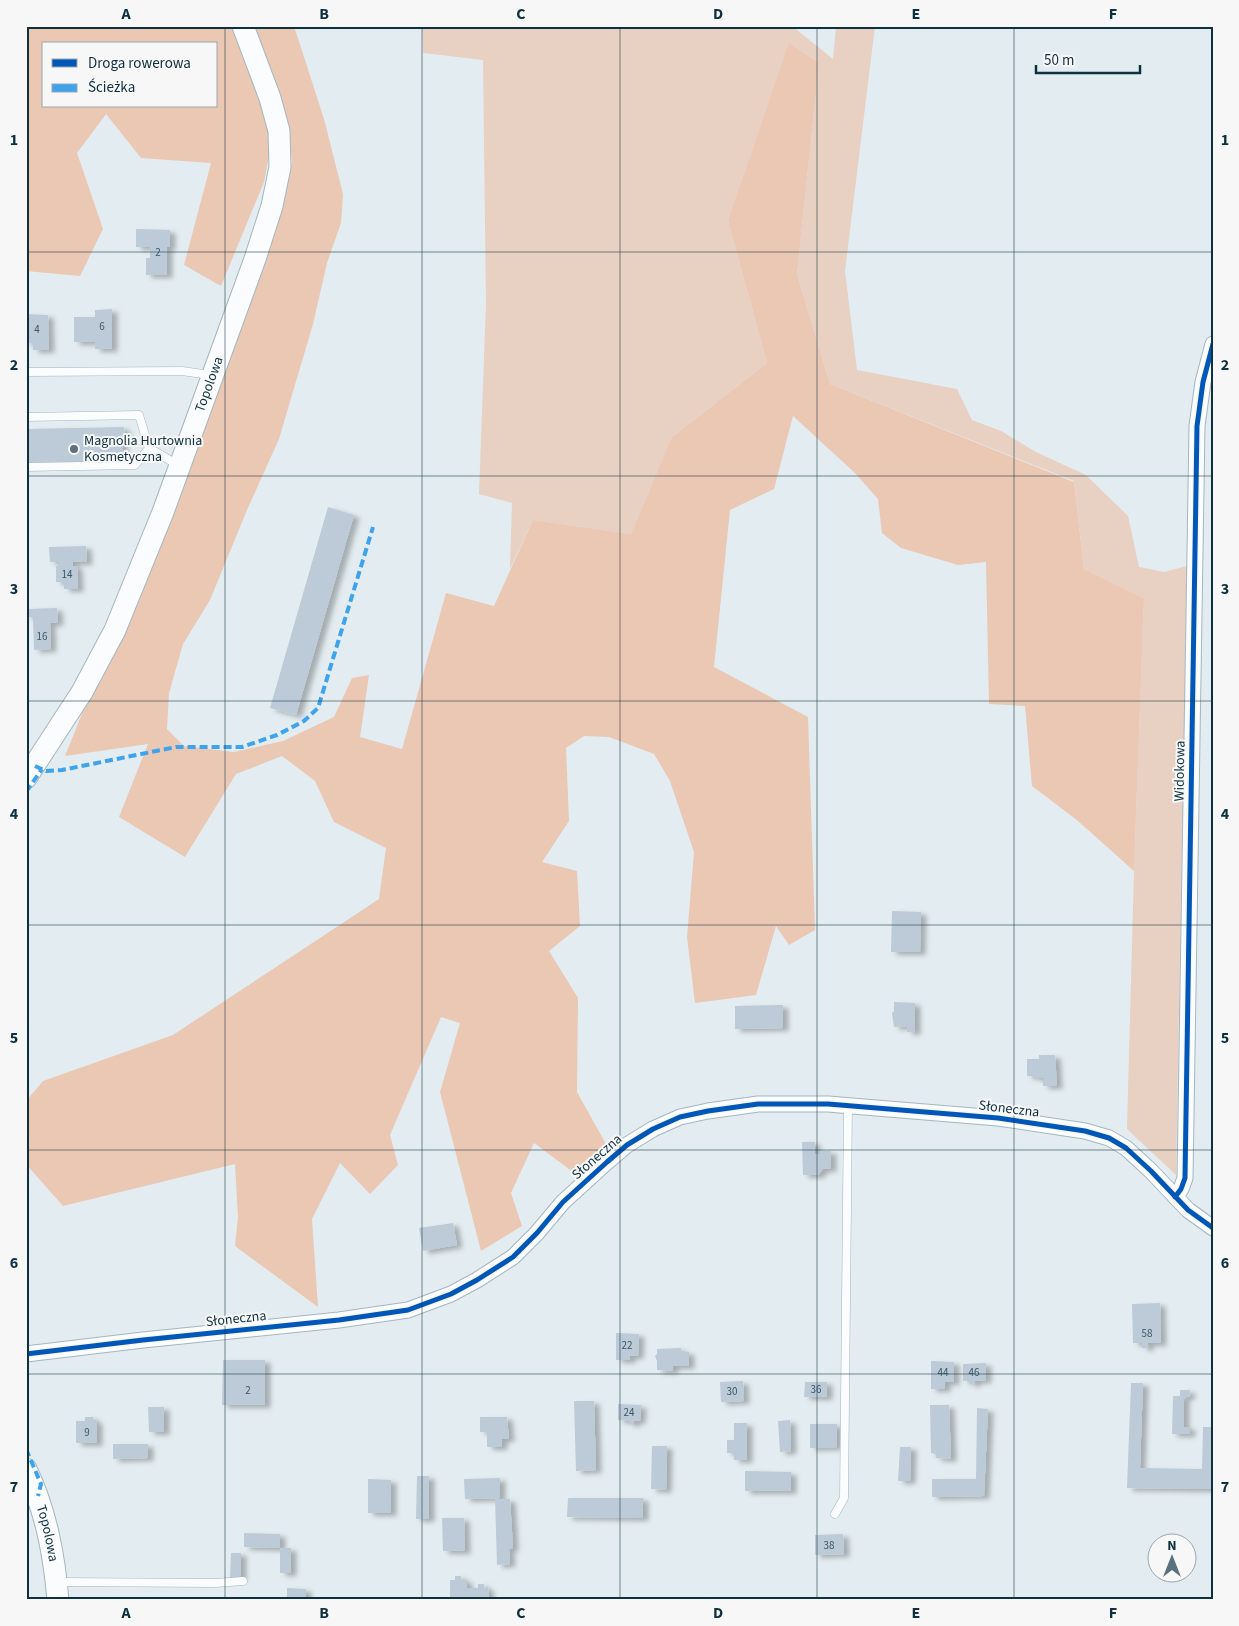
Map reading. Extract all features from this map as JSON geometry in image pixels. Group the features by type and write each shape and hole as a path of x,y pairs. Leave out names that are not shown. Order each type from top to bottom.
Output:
{"street":[{"name":"Topolowa","path":"26,778 82,692 105,650 148,552 261,241 277,188 280,167 280,140 276,117 243,26"},
{"name":"Widokowa","path":"1175,1197 1181,1189 1185,1178 1197,426 1202,382 1213,344"},
{"name":"Słoneczna","path":"26,1354 339,1320 408,1310 451,1294 513,1257 537,1234 563,1202 627,1145 653,1129 689,1115 758,1104 848,1105 998,1118 1109,1138 1126,1148 1188,1210 1213,1228"},
{"name":"Topolowa","path":"26,1469 44,1516 57,1591"}],"lane":[{"path":"27,372 182,371 212,376"},
{"path":"26,417 138,415 149,448 179,466"},
{"path":"26,467 135,465 149,448"},
{"path":"835,1514 844,1498 848,1105"},
{"path":"57,1591 243,1581"}],"shaded area":[{"path":"26,26 235,26 273,136 264,182 221,286 184,265 211,163 141,158 106,114 77,153 103,229 80,276 26,271"},
{"path":"252,26 294,26 324,119 343,194 341,223 327,263 313,324 279,439 210,600 183,644 169,693 167,729 184,746 234,752 283,741 334,717 352,678 369,675 360,737 402,749 446,593 494,606 533,520 631,534 671,438 767,363 728,221 789,43 819,64 797,274 830,384 1074,482 1084,569 1144,598 1134,871 1078,821 1032,786 1025,706 989,704 986,562 958,565 901,548 882,533 878,499 855,473 793,416 774,489 730,510 714,667 808,717 815,930 789,945 776,926 756,995 695,1003 687,937 694,852 670,781 654,754 609,737 584,736 566,748 569,821 542,862 577,871 580,926 549,951 578,998 577,1092 606,1144 573,1172 534,1143 511,1193 522,1226 481,1251 440,1092 460,1023 441,1017 390,1135 398,1165 370,1194 340,1163 312,1219 318,1307 235,1246 238,1217 235,1164 63,1206 26,1164 26,1101 43,1081 173,1035 379,899 386,848 334,822 315,781 282,756 236,774 185,857 119,817 148,744 65,756 264,261 282,202 292,162 289,127"},
{"path":"422,26 797,26 797,30 833,59 836,26 875,26 845,271 857,370 957,389 972,420 1001,431 1036,452 1086,475 1128,516 1139,567 1164,572 1187,566 1176,1175 1127,1129 1144,598 1084,569 1074,481 830,384 797,274 819,64 728,221 767,363 671,438 631,534 533,520 510,569 512,503 479,494 486,304 483,60 423,53"}],"building":[{"path":"136,229 170,230 170,247 167,247 167,275 146,275 146,258 150,258 150,247 136,247"},
{"path":"112,309 112,349 95,349 95,342 74,342 74,317 95,317 95,310"},
{"path":"26,314 48,315 49,350 33,350 33,343 26,343"},
{"name":"Magnolia Hurtownia Kosmetyczna","path":"124,427 125,436 122,436 123,462 26,464 26,429"},
{"path":"328,507 354,515 296,715 270,708"},
{"path":"86,546 87,562 73,562 73,566 77,566 78,589 64,589 64,582 56,582 56,566 59,566 59,562 50,562 49,547"},
{"path":"57,608 58,623 50,623 51,649 34,650 33,617 27,617 26,609"},
{"path":"892,911 921,912 920,952 891,952"},
{"path":"894,1002 915,1003 915,1032 907,1032 907,1026 894,1027 892,1013 894,1011"},
{"path":"783,1005 783,1028 735,1029 735,1006"},
{"path":"1039,1055 1055,1055 1057,1086 1043,1086 1043,1078 1027,1076 1027,1059 1039,1059"},
{"path":"802,1142 815,1142 815,1154 820,1154 820,1151 831,1151 831,1169 823,1169 818,1175 803,1175"},
{"path":"453,1223 457,1245 423,1251 419,1228"},
{"path":"1160,1303 1161,1343 1148,1343 1148,1348 1142,1348 1142,1343 1133,1343 1132,1304"},
{"path":"616,1333 639,1334 638,1356 630,1356 630,1360 616,1360"},
{"path":"681,1348 681,1352 689,1352 689,1366 673,1366 673,1371 657,1370 655,1356 657,1349"},
{"path":"223,1360 265,1360 265,1405 222,1405"},
{"path":"931,1361 954,1362 954,1382 945,1382 945,1389 931,1389"},
{"path":"986,1363 986,1380 975,1381 975,1384 970,1384 970,1381 963,1381 963,1364"},
{"path":"743,1381 744,1401 721,1402 720,1382"},
{"path":"805,1382 827,1382 827,1397 804,1397"},
{"path":"1131,1383 1143,1383 1140,1468 1202,1469 1203,1427 1213,1427 1213,1489 1127,1488"},
{"path":"1180,1390 1190,1390 1189,1397 1184,1397 1184,1427 1190,1427 1190,1434 1172,1434 1173,1396 1180,1396"},
{"path":"574,1401 594,1401 596,1470 576,1471"},
{"path":"618,1404 641,1405 640,1421 634,1421 634,1424 629,1424 629,1421 618,1420"},
{"path":"930,1405 949,1405 951,1459 936,1458 936,1454 931,1453"},
{"path":"148,1407 164,1407 164,1432 149,1432"},
{"path":"977,1408 988,1409 984,1496 932,1497 932,1479 976,1479"},
{"path":"85,1417 93,1417 94,1421 97,1421 97,1443 76,1443 76,1421 85,1421"},
{"path":"480,1417 507,1417 509,1439 502,1439 502,1447 487,1447 487,1432 480,1432"},
{"path":"790,1420 791,1451 780,1452 778,1421"},
{"path":"734,1423 747,1423 747,1460 734,1460 734,1453 727,1453 727,1440 734,1440"},
{"path":"810,1424 837,1424 837,1447 810,1448"},
{"path":"113,1444 148,1444 148,1458 113,1459"},
{"path":"652,1446 667,1446 666,1490 651,1489"},
{"path":"900,1447 911,1447 910,1481 898,1481"},
{"path":"745,1471 791,1472 791,1491 745,1491"},
{"path":"417,1476 429,1476 429,1519 416,1519"},
{"path":"500,1478 500,1498 465,1499 464,1479"},
{"path":"368,1479 391,1480 391,1513 368,1513"},
{"path":"568,1498 643,1498 643,1518 567,1517"},
{"path":"495,1499 510,1499 513,1548 509,1549 510,1564 497,1565"},
{"path":"442,1518 464,1518 465,1551 443,1551"},
{"path":"244,1533 280,1534 280,1548 244,1547"},
{"path":"843,1534 844,1554 815,1555 815,1535"},
{"path":"280,1548 291,1548 291,1573 280,1573"},
{"path":"231,1553 241,1553 241,1578 230,1578"},
{"path":"455,1576 461,1576 461,1580 467,1580 467,1588 478,1588 478,1584 484,1584 484,1588 488,1587 489,1600 450,1600 450,1580 455,1580"},
{"path":"287,1588 306,1589 306,1600 282,1600 282,1597 287,1597"}],"marked path":[{"path":"35,766 46,771 62,770 176,747 242,747 277,735 304,721 318,708 373,527"},
{"path":"26,792 42,769"},
{"path":"26,1449 41,1484 38,1496"}],"cycle path":[{"path":"1175,1197 1181,1189 1185,1178 1197,426 1203,382 1213,344"},
{"path":"26,1354 339,1320 408,1310 451,1294 513,1257 537,1233 563,1202 627,1145 653,1129 680,1117 758,1104 828,1104 998,1118 1085,1131 1109,1138 1126,1148 1188,1210 1213,1228"}],"place":[{"name":"Magnolia Hurtownia Kosmetyczna","path":"74,449"}]}
